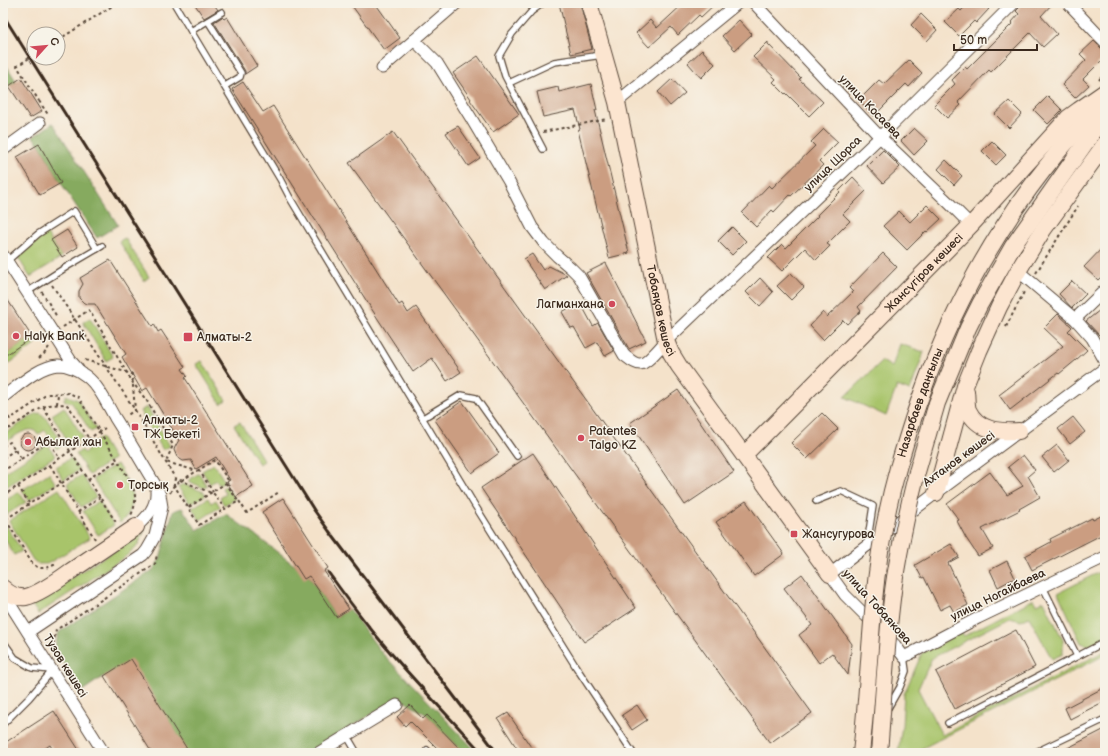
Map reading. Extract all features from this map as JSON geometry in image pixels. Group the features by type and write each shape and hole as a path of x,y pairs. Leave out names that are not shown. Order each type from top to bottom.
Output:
{"street":[{"path":"382,68 457,3"},
{"name":"Тобаяқов көшесі","path":"589,3 619,109 666,341 671,353 830,574"},
{"path":"619,109 738,3"},
{"name":"улица Косаева","path":"754,3 880,136 971,225"},
{"name":"улица Щорса","path":"414,40 437,63 509,182 532,227 544,243 579,276 624,354 629,359 641,364 646,362 666,341 880,136 1014,3"},
{"path":"1068,3 1105,42"},
{"name":"Жансүгіров көшесі","path":"744,455 971,225 1068,118 1105,92"},
{"name":"Назарбаев даңғылы","path":"863,749 874,600 878,571 888,510 898,468 921,395 949,326 977,272 1003,228 1040,176 1072,136 1105,102"},
{"name":"Назарбаев даңғылы","path":"879,753 895,578 917,472 937,403 980,304 1013,246 1105,115"},
{"path":"3,150 40,123"},
{"path":"936,492 966,386 999,306 1024,276 1043,230 1105,144"},
{"path":"5,258 71,361 83,374"},
{"path":"1024,276 1075,319 1092,338 1105,361"},
{"path":"1075,319 1105,290"},
{"path":"3,397 30,377 49,367 57,365 78,370 93,383 100,392 154,482 160,495 162,507 154,536 147,550 137,560 28,632"},
{"name":"Ахтанов көшесі","path":"830,574 936,492 1105,368"},
{"path":"966,386 968,409 983,427 1004,432 1019,431"},
{"path":"3,588 7,592 16,596 25,597 60,579 132,523 150,512 154,504 156,492 154,482"},
{"name":"улица Ногайбаева","path":"904,657 978,618 1105,557"},
{"name":"улица Тобаякова","path":"830,574 845,595 895,645 904,657"},
{"name":"Тузов көшесі","path":"3,593 104,753"},
{"path":"318,753 397,706"}],"lane":[{"path":"174,3 423,418 576,666 633,753"},
{"path":"543,3 532,12 512,34 500,56 509,83 543,149"},
{"path":"192,31 222,12"},
{"path":"208,21 241,73 240,77 224,86"},
{"path":"509,83 554,62 604,54"},
{"path":"5,258 38,234 74,211 100,248 27,292"},
{"path":"423,418 461,395 476,398 517,456"},
{"path":"816,501 840,491 873,506 867,546"},
{"path":"1043,587 1077,656"},
{"path":"3,640 15,658 32,668 52,671"},
{"path":"948,723 1105,642"},
{"path":"873,733 900,688 906,671 904,657"},
{"path":"3,724 29,698 52,671"},
{"path":"1034,753 1105,719"},
{"path":"347,736 357,753"}],"path":[{"path":"66,35 117,3"},
{"path":"26,60 17,66 39,101"},
{"path":"535,133 619,109"},
{"path":"1005,329 1024,276 1080,203"},
{"path":"48,279 135,410 175,478 213,493"},
{"path":"38,285 60,321"},
{"path":"63,327 89,310 126,372"},
{"path":"38,358 44,354 53,341 52,331"},
{"path":"83,360 132,374 135,410"},
{"path":"133,383 147,401 173,445 166,462"},
{"path":"8,417 10,419 46,396 69,393 78,397 131,482 136,499 132,512 132,523"},
{"path":"58,394 58,404"},
{"path":"3,432 43,407 64,403 68,405 89,439"},
{"path":"43,407 70,452 119,526"},
{"path":"121,418 135,410"},
{"path":"3,496 105,428"},
{"path":"3,471 49,441 60,458"},
{"path":"3,446 10,442 21,459"},
{"path":"3,458 15,450"},
{"path":"88,479 118,460"},
{"path":"174,485 215,460 228,480 226,483 247,513 280,492"},
{"path":"166,462 198,470 225,509"},
{"path":"50,465 96,540"},
{"path":"5,519 82,470"},
{"path":"170,500 170,492 174,485 175,478"},
{"path":"188,507 213,493 226,483"},
{"path":"174,485 199,525 238,501"},
{"path":"18,486 29,504"},
{"path":"78,512 100,498"},
{"path":"3,515 35,567 43,568 56,564"},
{"path":"56,656 51,649 56,630 155,564 159,550"}],"green space":[{"path":"3,60 16,81 10,87 3,78"},
{"path":"53,123 118,225 97,238 61,183 39,144 33,137"},
{"path":"44,230 62,257 30,277 16,254"},
{"path":"125,238 149,277 144,281 119,241"},
{"path":"90,318 113,357 106,361 83,322"},
{"path":"32,337 36,344 3,368 3,357"},
{"path":"900,344 924,352 910,391 897,386 886,416 845,397 882,361 892,367"},
{"path":"202,361 226,400 221,404 196,364"},
{"path":"66,395 78,400 96,429 91,432 72,403 64,400"},
{"path":"64,407 83,437 70,445 52,415"},
{"path":"147,407 170,446 163,450 140,411"},
{"path":"40,413 56,433 60,442 60,446 57,449 45,430 38,435 34,430 26,431 18,434 3,444 3,435 35,414"},
{"path":"240,422 264,461 259,464 234,425"},
{"path":"101,438 114,459 89,475 76,454 82,450 84,453 88,451 87,447"},
{"path":"48,444 55,456 3,489 3,473"},
{"path":"71,458 79,470 63,480 56,467"},
{"path":"117,464 126,479 132,494 131,508 127,516 120,523 93,479"},
{"path":"214,464 225,482 219,485 216,480 210,484 202,471"},
{"path":"49,473 56,484 29,500 22,490"},
{"path":"199,473 207,486 204,488 188,481"},
{"path":"82,475 96,497 81,507 67,484"},
{"path":"183,484 204,492 206,495 190,504 178,487"},
{"path":"226,486 235,499 224,505 220,498 226,494 222,488"},
{"path":"59,489 90,538 47,564 38,564 33,560 9,521"},
{"path":"19,492 26,502 6,515 3,510 3,502"},
{"path":"208,498 211,503 216,500 220,507 200,520 192,508"},
{"path":"99,501 114,525 98,535 83,511"},
{"path":"182,508 197,530 226,514 309,576 336,617 349,609 382,653 478,753 464,753 427,715 399,698 307,753 180,753 104,676 82,691 54,649 59,632 153,570 160,559 173,511"},
{"path":"3,520 22,551 14,555 3,536"},
{"path":"144,532 138,545 125,557 38,614 31,603"},
{"path":"1105,569 1105,638 1090,646 1081,643 1058,593"},
{"path":"1034,599 1037,604 1044,601 1063,640 1063,654 1052,659 1029,617 1021,621 1010,618 932,658 918,689 942,735 1105,651 1105,655 913,753 898,753 902,726 904,694 922,653 961,632 964,636"}],"building":[{"path":"194,3 213,3 218,10 204,18"},
{"path":"350,3 375,3 400,38 384,50"},
{"path":"559,3 580,3 592,49 571,54"},
{"path":"684,3 716,3 701,17 699,15 678,35 671,27 649,47 636,33 650,20 657,28"},
{"path":"968,3 992,3 987,8 989,9 976,23 974,21 959,36 945,22 959,9 961,11"},
{"path":"1021,3 1053,3 1041,16 1057,34 1043,47 1030,33 991,72 989,70 958,102 961,105 947,118 934,105 955,84 952,80 965,67 967,69 1013,23 1012,22 1019,14 1016,11"},
{"path":"921,14 937,30 927,41 911,25"},
{"path":"222,17 224,19 227,17 257,66 245,74 245,71 214,22"},
{"path":"739,20 752,34 735,50 722,36"},
{"path":"1094,41 1105,52 1105,57 1083,79 1089,85 1075,98 1062,85 1086,60 1080,54"},
{"path":"768,42 768,44 801,78 799,79 823,102 809,116 773,82 776,79 753,57"},
{"path":"702,50 715,64 701,78 688,63"},
{"path":"478,56 519,114 493,132 453,73"},
{"path":"909,60 922,73 909,87 906,84 874,116 859,100 879,80 884,84"},
{"path":"21,78 42,111 30,118 9,86"},
{"path":"672,79 685,93 670,106 658,92"},
{"path":"243,82 263,112 273,106 399,305 402,303 408,313 416,307 461,372 447,381 432,358 413,372 232,89"},
{"path":"591,84 597,110 595,110 629,253 609,258 578,130 580,129 575,110 543,117 537,92 558,87 559,92"},
{"path":"1048,96 1062,110 1048,124 1034,110"},
{"path":"1009,101 1022,114 1009,128 995,114"},
{"path":"458,126 480,158 468,166 446,133"},
{"path":"914,128 928,141 914,155 901,141"},
{"path":"824,129 838,142 819,161 823,165 774,212 772,210 756,227 742,213 769,185 772,188 815,146 811,142"},
{"name":"Patentes Talgo KZ","path":"393,132 812,713 770,743 349,163"},
{"path":"992,141 1006,155 996,165 982,151"},
{"path":"39,144 61,183 40,195 17,157"},
{"path":"883,150 900,167 883,183 867,166"},
{"path":"946,160 962,176 954,185 938,169"},
{"path":"853,177 866,191 843,214 850,221 827,244 830,246 816,260 805,248 782,271 768,258 782,244 786,248 818,216 817,215"},
{"path":"927,205 941,219 927,232 926,231 907,250 883,226 899,211 910,222"},
{"path":"732,227 746,241 732,255 718,241"},
{"path":"67,230 78,247 62,257 51,240"},
{"path":"1105,245 1105,273 1098,280 1084,267"},
{"path":"883,253 897,267 858,307 861,311 847,324 843,320 823,340 810,326 823,312 827,317 853,292 849,288"},
{"path":"532,254 543,270 549,266 567,275 545,290 524,259"},
{"name":"Алматы-2","path":"110,260 152,326 154,324 158,332 161,330 185,367 182,369 187,376 185,378 253,486 236,497 227,482 230,480 216,457 196,469 191,460 183,461 177,457 174,450 179,440 147,388 142,391 122,357 126,354 95,304 84,303 79,298 79,291 83,284 80,278"},
{"path":"606,263 646,341 629,349 586,273"},
{"path":"791,273 804,287 791,300 777,286"},
{"path":"760,278 773,292 760,306 746,292"},
{"path":"1072,281 1086,294 1072,308 1059,294"},
{"path":"3,293 32,337 3,357"},
{"path":"580,302 593,326 598,323 614,351 605,356 597,342 586,348 574,327 571,328 562,312"},
{"path":"1100,310 1105,317 1105,330 1099,335 1086,321"},
{"path":"1058,314 1072,327 1068,331 1087,350 1059,374 1058,373 1010,410 999,395 1063,346 1044,328"},
{"path":"678,390 734,472 685,505 630,423"},
{"path":"462,401 499,453 472,473 435,420"},
{"path":"822,413 838,429 807,459 791,443"},
{"path":"1073,417 1085,432 1070,444 1058,429"},
{"path":"28,434 35,439 36,442 31,449 28,450 21,445 20,442 25,435"},
{"path":"1057,445 1069,460 1054,472 1042,457"},
{"path":"533,453 636,608 584,642 481,488"},
{"path":"1023,455 1035,470 1028,476 1040,497 1019,509 1020,510 982,529 993,548 978,556 957,521 959,520 947,504 990,472 1007,495 1023,486 1008,467"},
{"path":"283,498 328,568 324,571 349,609 336,617 309,576 304,579 262,512"},
{"path":"746,501 784,554 754,576 716,522"},
{"path":"1105,514 1105,533 1032,570 1025,556 1051,542 1050,539 1092,518 1093,520"},
{"path":"951,544 959,557 948,563 968,605 954,612 950,605 940,610 924,577 922,578 915,565"},
{"path":"1007,561 1015,578 998,587 990,570"},
{"path":"802,574 852,644 848,675 832,653 819,663 799,635 812,625 784,588"},
{"path":"1016,630 1035,667 955,709 936,672"},
{"path":"131,659 187,749 180,753 152,753 104,676"},
{"path":"1105,687 1105,701 1070,719 1065,708"},
{"path":"410,705 423,719 427,715 464,753 442,753 410,721 405,726 397,717"},
{"path":"637,705 647,720 632,730 622,715"},
{"path":"54,711 81,753 55,753 50,745 38,753 3,753 3,744"},
{"path":"508,713 535,753 520,753 498,719"},
{"path":"1105,729 1105,753 1058,753"}],"railway":[{"path":"3,15 314,510 497,753"},
{"path":"328,572 387,649 482,753"}],"place":[{"name":"Лагманхана","path":"612,304"},
{"name":"Halyk Bank","path":"16,336"},
{"name":"Алматы-2","path":"188,337"},
{"name":"Алматы-2 ТЖ Бекеті","path":"135,427"},
{"name":"Patentes Talgo KZ","path":"581,438"},
{"name":"Абылай хан","path":"28,442"},
{"name":"Торсық","path":"120,485"},
{"name":"Жансугурова","path":"794,534"}]}
